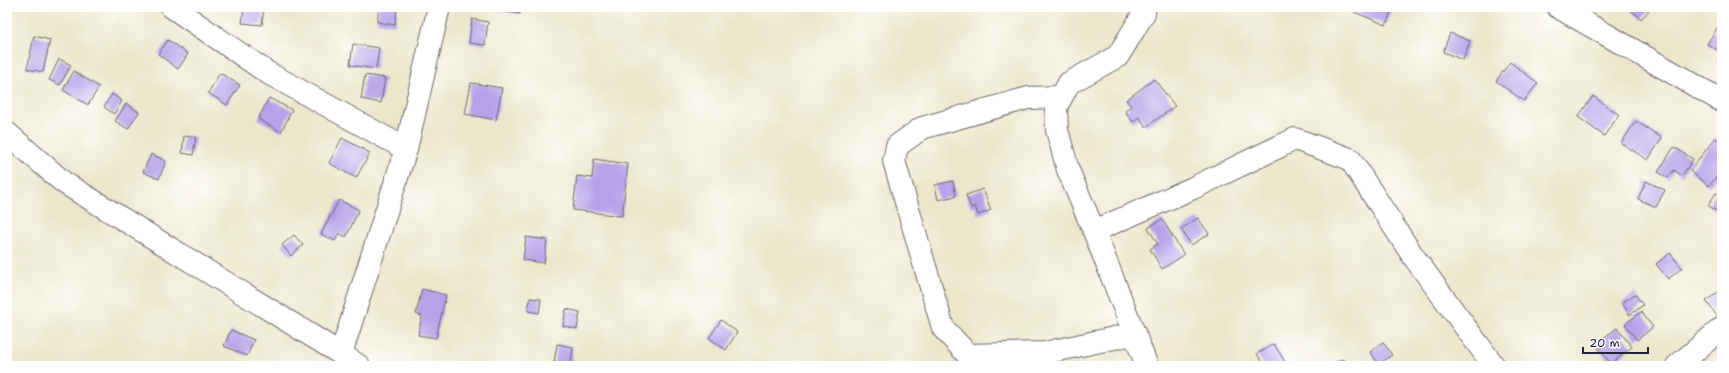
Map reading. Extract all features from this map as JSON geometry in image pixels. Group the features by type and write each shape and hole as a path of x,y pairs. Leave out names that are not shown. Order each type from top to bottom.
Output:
{"street":[{"path":"172,7 268,73 406,149"},
{"path":"341,354 406,149 439,7"},
{"path":"1145,7 1144,13 1118,56 1069,83 1056,107 1057,130 1068,170 1094,231 1147,366"},
{"path":"1558,7 1722,101"},
{"path":"1061,97 1028,98 922,128 897,146 894,161 943,328 968,355 1044,353 1134,334"},
{"path":"7,133 63,182 359,366"},
{"path":"1094,231 1193,188 1295,139 1350,159 1413,256 1494,366"},
{"path":"1677,366 1722,328"}],"building":[{"path":"244,7 264,7 262,25 242,23"},
{"path":"379,7 397,7 395,25 377,22"},
{"path":"489,7 536,7 536,10 521,8 520,14 489,9"},
{"path":"1357,7 1393,7 1386,25 1354,12"},
{"path":"1627,7 1652,7 1641,19"},
{"path":"472,19 488,22 485,45 469,43"},
{"path":"1719,25 1722,28 1722,53 1707,44"},
{"path":"1450,33 1470,41 1463,60 1443,52"},
{"path":"34,36 50,40 43,72 27,69"},
{"path":"168,40 188,54 178,69 158,54"},
{"path":"353,44 379,48 376,69 350,65"},
{"path":"59,59 71,65 60,85 49,80"},
{"path":"1510,62 1538,83 1524,101 1496,81"},
{"path":"74,71 99,87 88,105 63,90"},
{"path":"220,73 240,85 227,105 208,93"},
{"path":"365,75 385,78 381,103 361,99"},
{"path":"1154,79 1175,106 1146,127 1139,117 1133,122 1125,111 1131,106 1126,100"},
{"path":"471,83 502,88 496,120 465,114"},
{"path":"112,94 122,101 114,114 104,107"},
{"path":"1593,96 1619,115 1604,136 1578,117"},
{"path":"269,98 292,110 281,132 258,119"},
{"path":"126,104 139,112 128,129 115,121"},
{"path":"1636,121 1662,138 1648,160 1621,143"},
{"path":"184,136 196,137 193,155 182,153"},
{"path":"342,138 370,153 356,178 329,163"},
{"path":"1715,138 1722,143 1722,179 1717,176 1709,186 1690,171"},
{"path":"1674,147 1693,159 1682,176 1674,170 1668,178 1658,172"},
{"path":"151,154 166,161 159,179 143,172"},
{"path":"594,159 628,164 622,216 573,210 577,176 592,178"},
{"path":"953,181 956,196 938,200 935,185"},
{"path":"1646,181 1665,190 1656,207 1638,199"},
{"path":"983,189 991,210 978,215 975,206 971,208 966,195"},
{"path":"1716,193 1722,196 1722,202 1716,211 1708,205"},
{"path":"339,200 359,210 346,237 339,233 335,241 321,234"},
{"path":"1198,218 1209,234 1191,245 1181,229"},
{"path":"1162,219 1184,255 1162,269 1150,249 1158,244 1148,228"},
{"path":"294,235 303,245 291,256 282,245"},
{"path":"526,237 547,240 544,263 523,260"},
{"path":"1670,253 1682,268 1668,279 1656,264"},
{"path":"422,289 446,295 436,338 418,335 422,316 416,314"},
{"path":"1722,289 1722,312 1717,316 1706,301"},
{"path":"1635,294 1643,305 1630,315 1622,303"},
{"path":"530,298 541,299 539,313 528,311"},
{"path":"566,309 580,312 577,329 563,326"},
{"path":"1641,312 1653,327 1637,340 1625,324"},
{"path":"721,320 737,332 726,350 709,338"},
{"path":"1617,328 1632,347 1611,364 1595,344"},
{"path":"231,330 254,340 247,356 224,346"},
{"path":"1383,342 1392,355 1379,364 1370,352"},
{"path":"557,344 573,347 571,365 554,363"},
{"path":"1274,344 1285,362 1279,366 1265,366 1257,354"},
{"path":"1343,359 1346,366 1328,366"}]}
